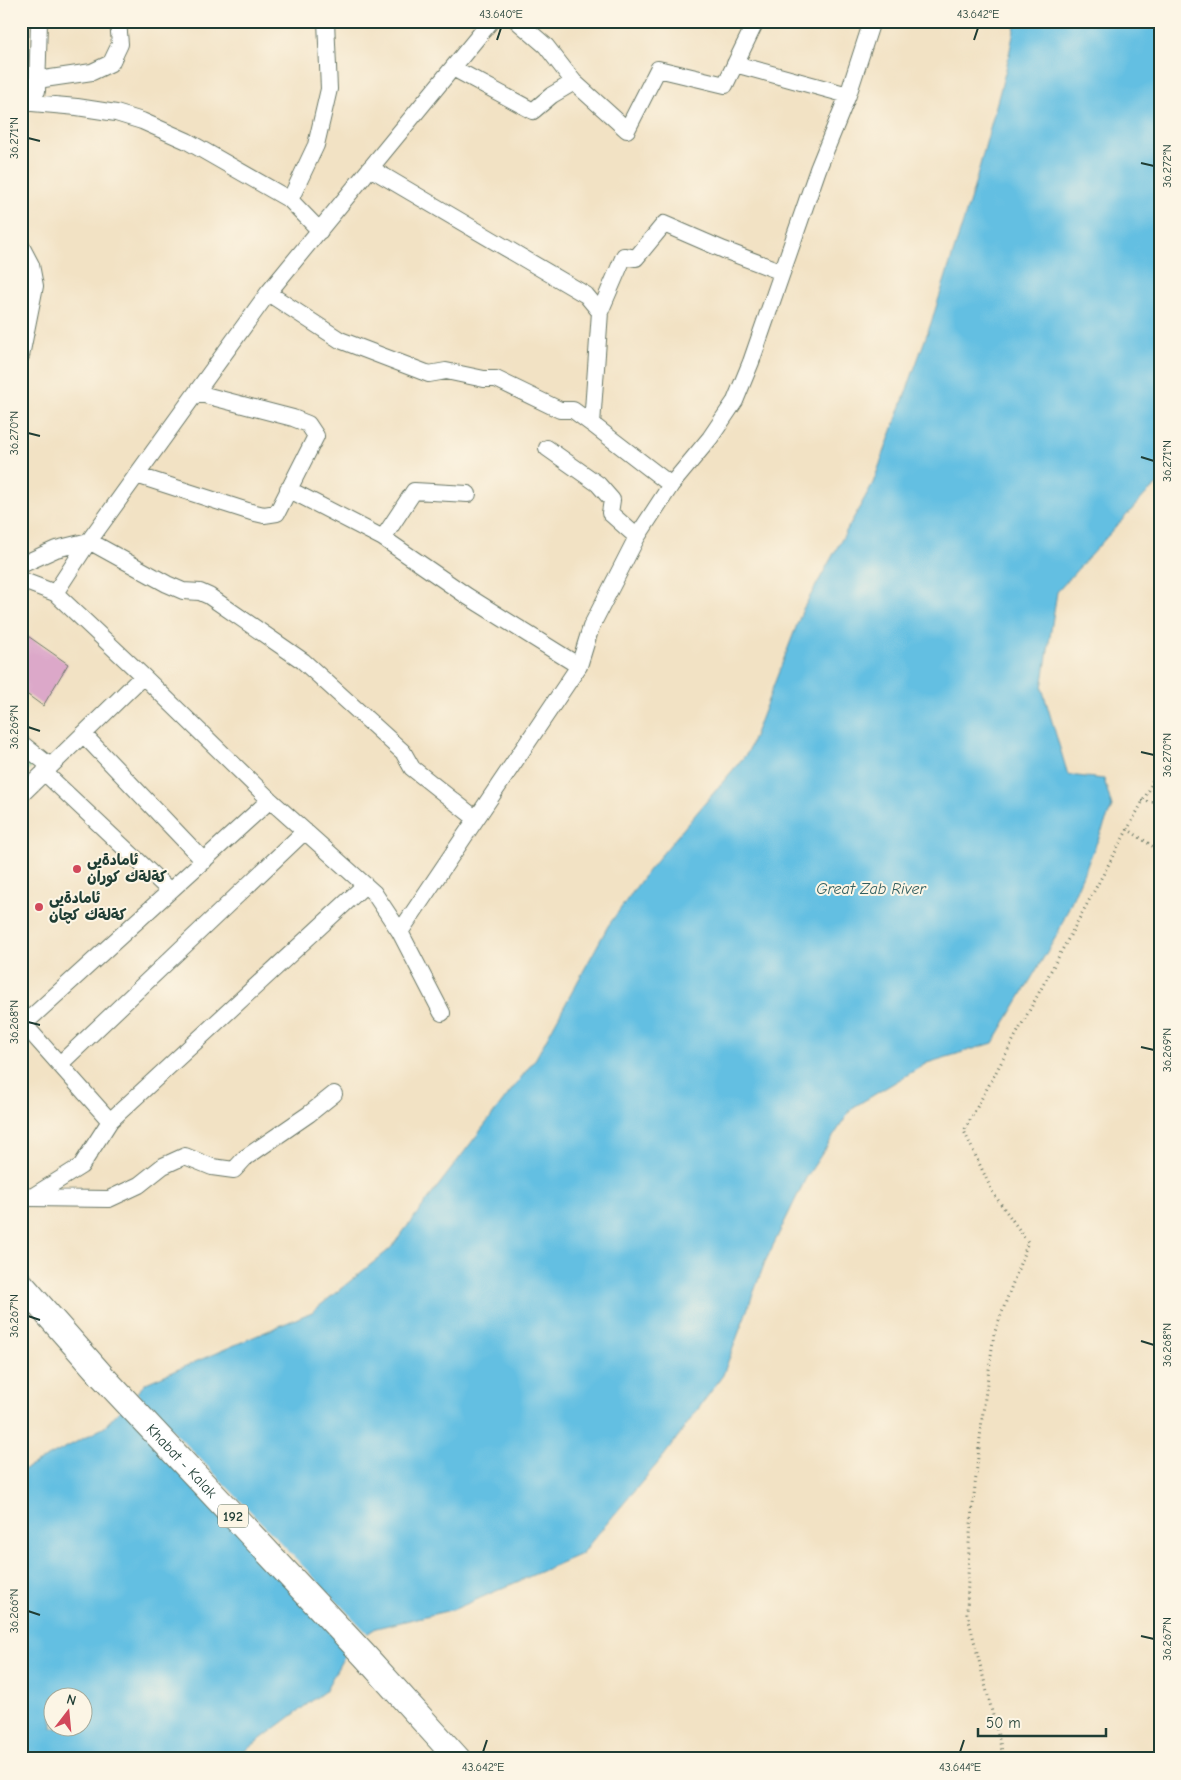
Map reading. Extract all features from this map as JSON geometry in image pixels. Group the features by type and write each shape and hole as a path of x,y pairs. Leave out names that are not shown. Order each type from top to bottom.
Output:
{"main road":[{"name":"Khabat - Kalak","path":"21,1284 102,1376 364,1655 458,1759"}],"street":[{"path":"39,21 37,80 29,103 77,107 116,113 142,120 187,141 290,200 320,231"},
{"path":"37,80 92,72 111,62 120,44 118,21"},
{"path":"290,200 316,145 329,89 326,21"},
{"path":"55,593 89,541 268,293 491,21"},
{"path":"517,21 546,46 574,82 627,130 658,69 725,85 756,21"},
{"path":"400,932 579,666 591,627 637,537 671,485 710,438 735,402 751,362 818,169 848,95 872,21"},
{"path":"734,64 848,95"},
{"path":"453,68 533,111 552,95 574,82"},
{"path":"370,168 586,295 600,312"},
{"path":"592,424 600,312 624,256 636,258 664,224 782,272"},
{"path":"21,246 32,265 35,286 21,356"},
{"path":"268,293 340,340 429,374 446,370 484,379 496,379 560,410 573,410 671,485"},
{"path":"136,475 264,515 277,513 316,436 308,424 293,418 197,393"},
{"path":"547,448 598,484 612,500 610,513 637,537"},
{"path":"288,489 384,538 467,596 579,666"},
{"path":"384,538 414,491 468,494"},
{"path":"21,565 56,549 89,541 167,584 183,591 200,592 209,596 303,661 403,752 412,768 475,818"},
{"path":"21,580 55,593 270,800 374,894 400,932 442,1013"},
{"path":"21,795 143,676"},
{"path":"82,734 204,860"},
{"path":"21,743 170,891"},
{"path":"110,1121 23,1022 270,800"},
{"path":"60,1064 305,831"},
{"path":"26,1196 81,1166 110,1121 365,885"},
{"path":"26,1196 109,1199 139,1185 163,1166 185,1156 212,1167 234,1170 245,1158 309,1114 334,1094"}],"path":[{"path":"1004,1759 967,1613 968,1543 994,1334 1028,1242 993,1193 964,1131 1150,788 1160,758"},
{"path":"1142,802 1160,803"},
{"path":"1127,830 1160,850"}],"green space":[{"path":"21,753 35,764 21,778"}],"water":[{"name":"Great Zab River","path":"1016,21 1160,21 1160,482 1145,495 1057,592 1042,688 1068,775 1104,779 1112,807 1057,935 993,1043 927,1063 852,1108 806,1178 765,1262 723,1375 663,1457 581,1554 455,1609 376,1628 351,1644 325,1691 234,1759 21,1759 21,1471 103,1428 146,1383 312,1312 390,1249 536,1058 608,926 647,872 748,752 803,609 873,483 931,323 973,191 1006,69"}],"pier":[{"path":"135,1391 369,1635 354,1645 125,1401"}],"building":[{"path":"25,634 68,664 43,706 21,690 21,639"}],"place":[{"name":"ئامادةيى كةلةك كوران","path":"77,869"},
{"name":"ئامادةيى كةلةك كچان","path":"39,907"}]}
